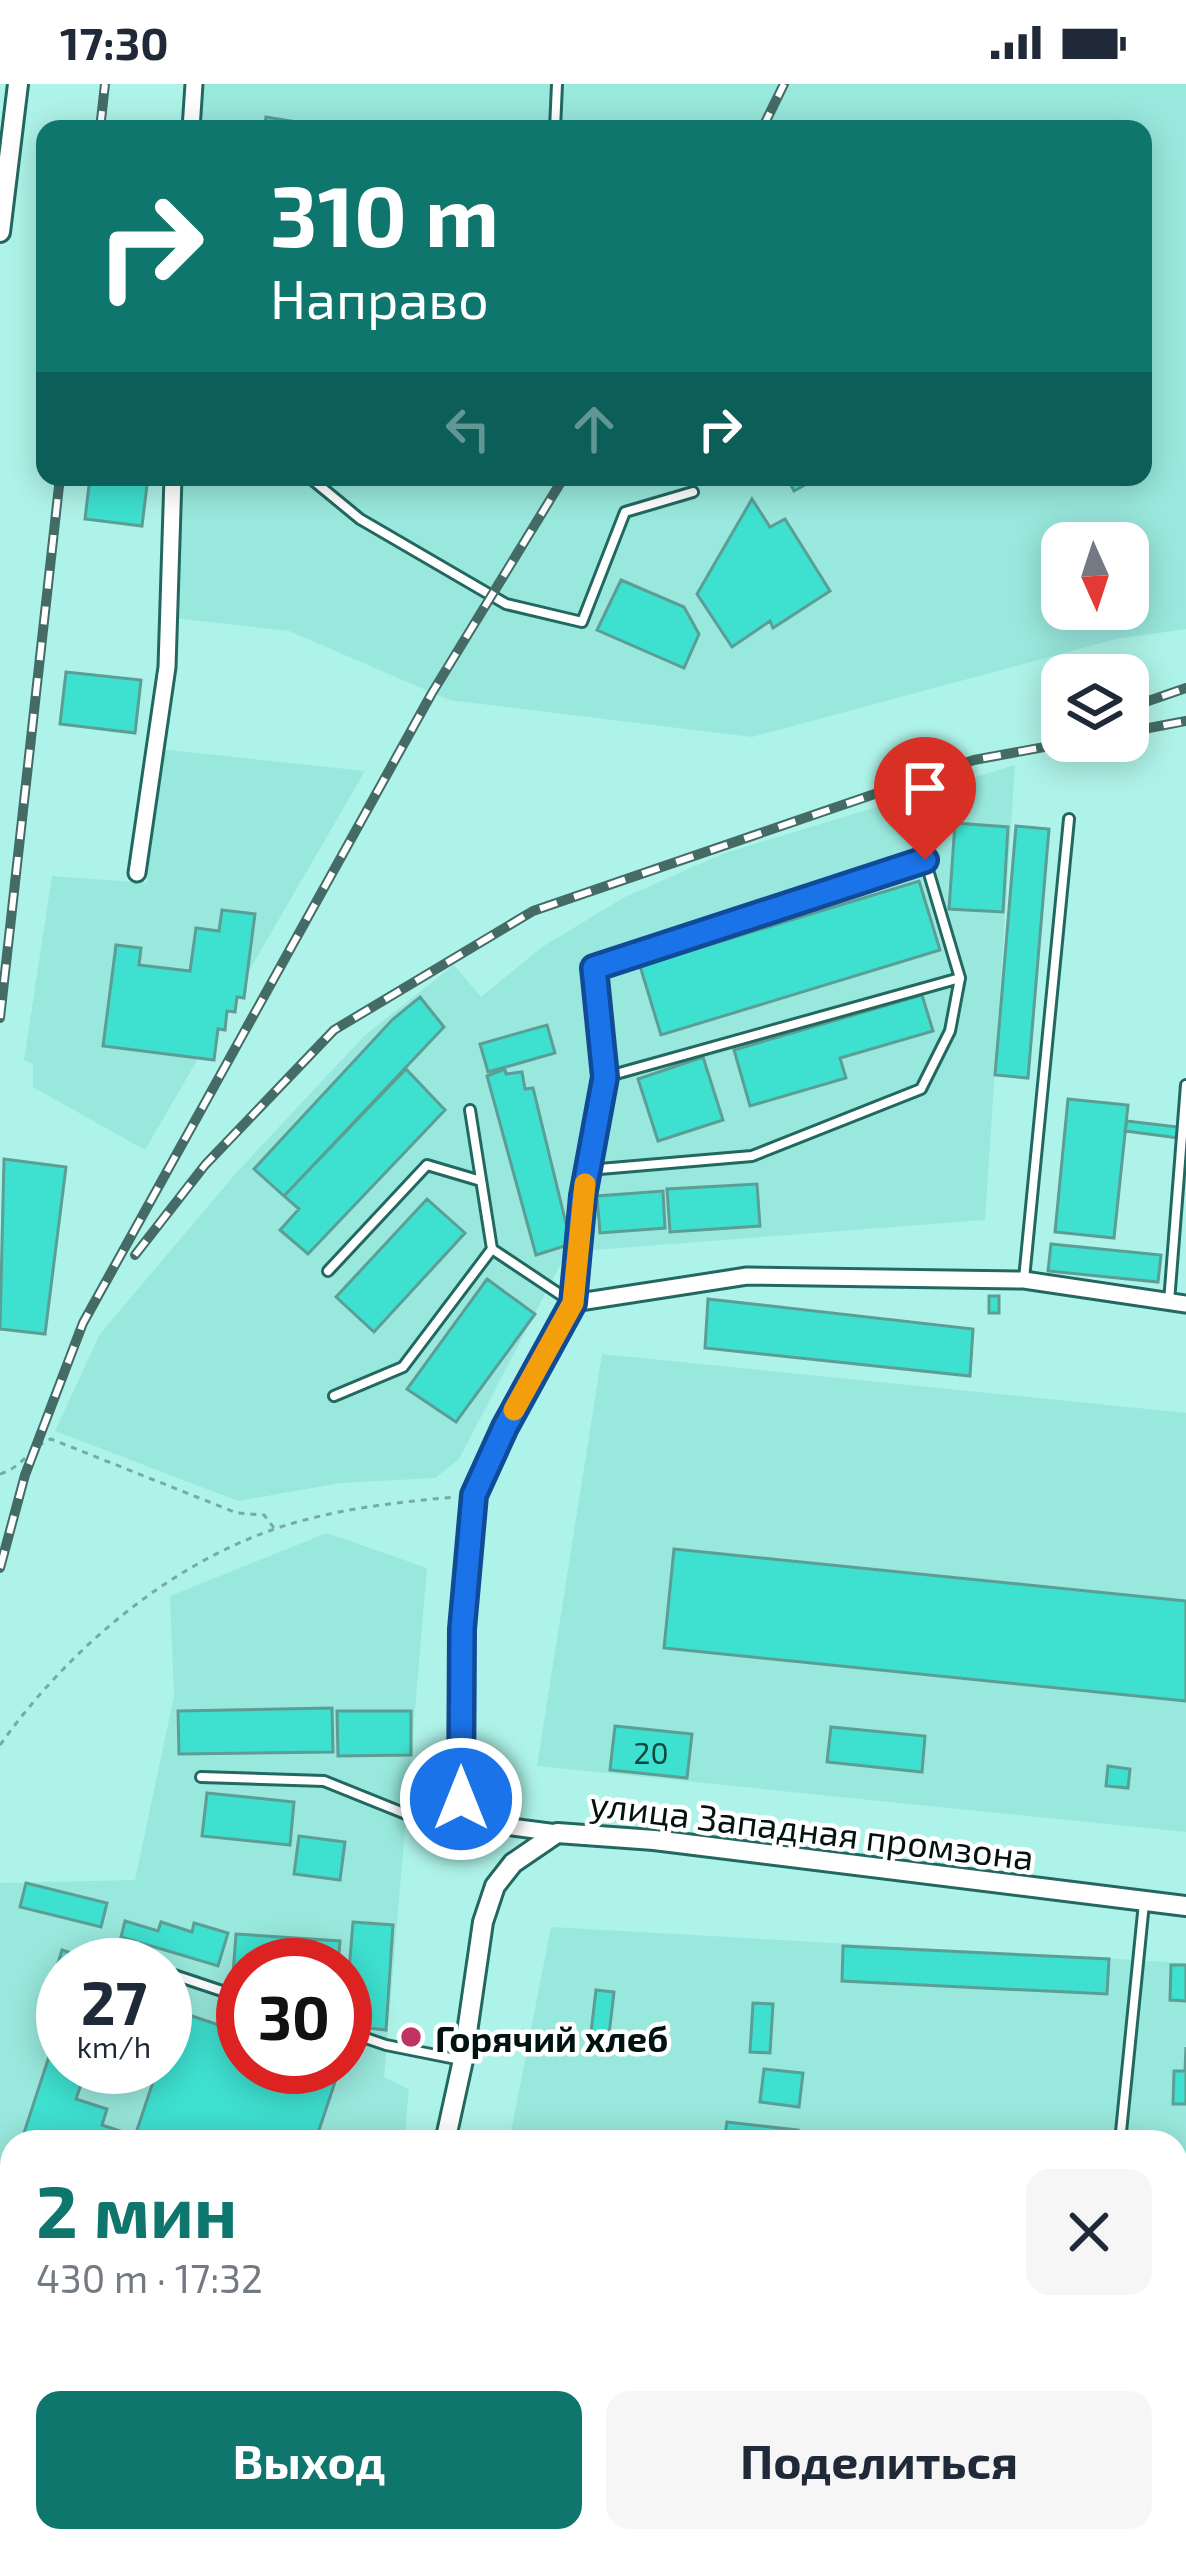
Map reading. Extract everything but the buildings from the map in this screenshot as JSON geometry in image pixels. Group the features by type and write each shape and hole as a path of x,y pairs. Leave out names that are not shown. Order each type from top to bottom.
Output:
{"street":[{"path":"0,232 19,84"},
{"path":"192,120 194,84"},
{"path":"136,873 167,667 173,486"},
{"path":"557,1833 489,1824 461,1799 462,1629 474,1495 505,1427 573,1303 747,1276 1024,1280 1178,1304"},
{"name":"улица Западная промзона","path":"448,2130 484,1922 495,1886 513,1862 557,1833 654,1840 1186,1906"}],"lane":[{"path":"555,120 556,84"},
{"path":"320,486 360,519 506,604 582,622 625,512 694,492"},
{"path":"1024,1280 1069,819"},
{"path":"492,1249 573,1303 588,1170 605,1077 594,968 925,860 960,978 950,1031 921,1089 752,1156 588,1170"},
{"path":"605,1077 960,978"},
{"path":"1178,1304 1186,1085"},
{"path":"334,1396 403,1366 492,1249 470,1110"},
{"path":"328,1271 427,1165 481,1180"},
{"path":"201,1777 324,1781 406,1814 489,1824"},
{"path":"1121,2130 1144,1901"},
{"path":"372,2041 463,2060"}],"path":[{"path":"0,1474 25,1460 36,1444 51,1438 237,1513 264,1515 275,1529"},
{"path":"0,1745 61,1674 156,1590 219,1552 275,1529 356,1508 474,1495"}],"shaded area":[{"path":"205,84 1186,84 1186,629 1041,654 1041,659 752,737 449,700 289,631 173,618 179,486 1152,486 1152,120 200,120"},
{"path":"159,749 365,771 145,1150 33,1087 33,1064 24,1060 52,876 147,883"},
{"path":"1015,765 985,1220 567,1252 459,1459 435,1478 340,1483 238,1501 55,1431 100,1334 237,1172 364,1036 454,965 481,997 542,947 623,898 722,854"},
{"path":"602,1354 1186,1413 1186,1832 537,1766"},
{"path":"327,1533 427,1568 384,2077 409,2089 405,2130 0,2130 0,1883 135,1880 174,1696 170,1596"},
{"path":"551,1927 1186,1963 1186,2130 511,2130"}],"railway":[{"path":"101,120 105,84"},
{"path":"766,120 784,84"},
{"path":"0,1018 59,486"},
{"path":"0,1568 25,1475 83,1323 432,693 558,486"},
{"path":"1149,701 1186,688"},
{"path":"1149,728 1186,721"},
{"path":"135,1255 205,1165 334,1030 533,911 974,760 1041,748"}],"slow traffic":[{"path":"514,1410 573,1303 585,1184"}],"place":[{"name":"Горячий хлеб","path":"411,2037"}],"route":[{"path":"461,1799 462,1629 474,1495 505,1427 573,1303 583,1196 605,1077 594,968 925,860"}]}
